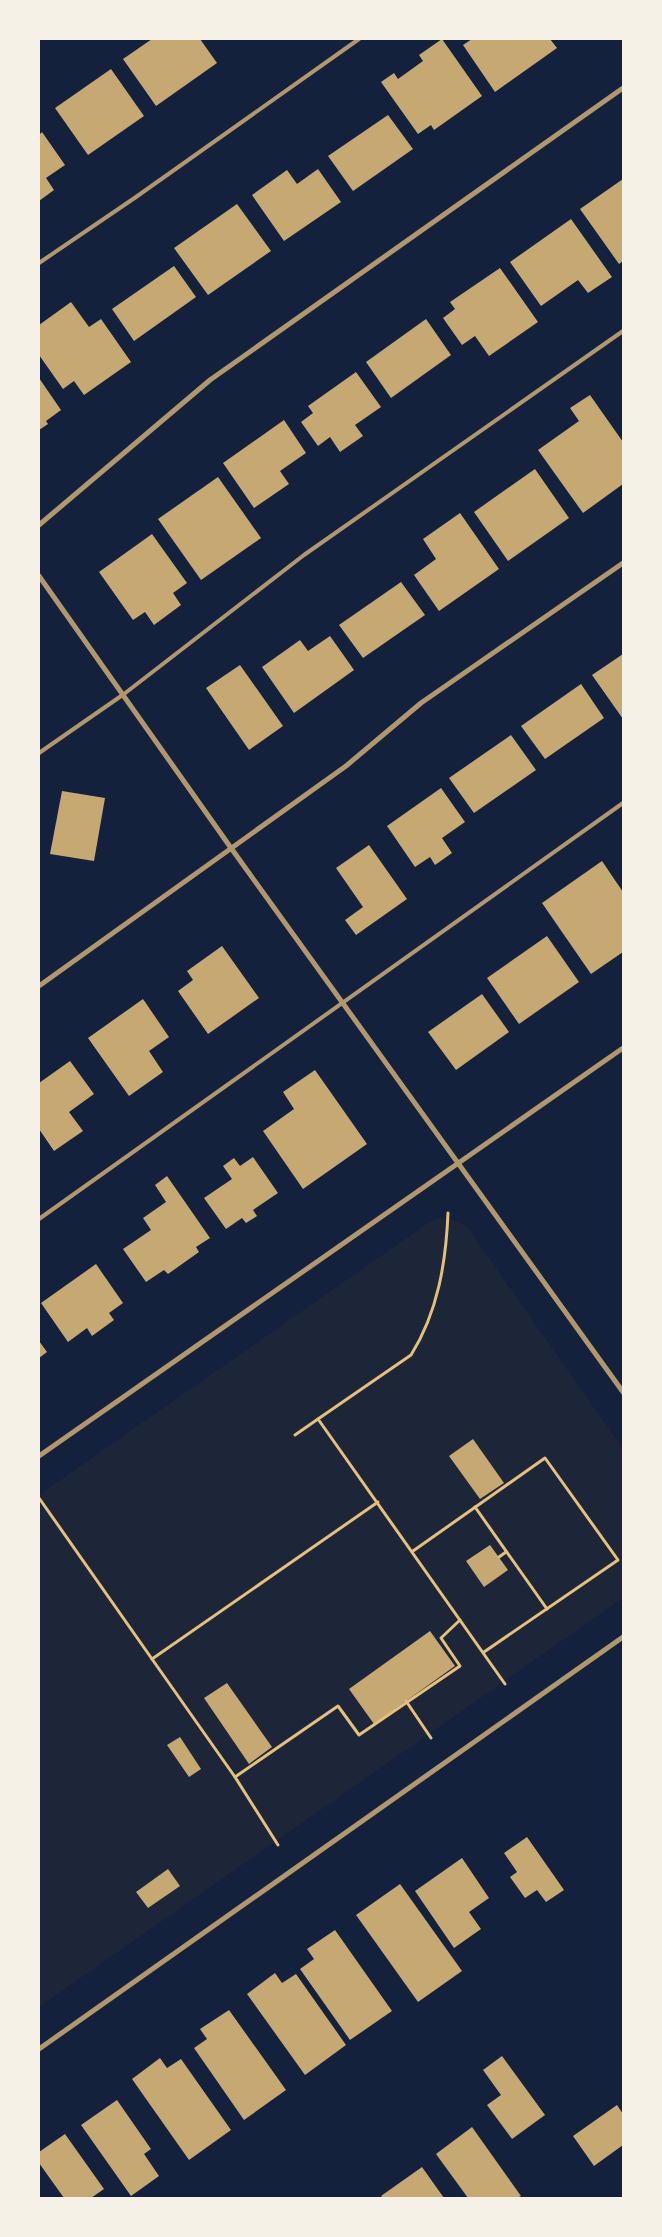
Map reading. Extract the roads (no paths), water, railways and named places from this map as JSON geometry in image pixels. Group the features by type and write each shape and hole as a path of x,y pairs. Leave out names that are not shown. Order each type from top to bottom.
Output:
{"street":[{"path":"39,525 210,380 623,88"},
{"path":"39,986 346,766 421,702 623,563"},
{"path":"39,576 231,848 623,1392"},
{"path":"39,1456 623,1048"},
{"path":"39,2049 623,1637"}],"lane":[{"path":"39,262 136,197 358,39"},
{"path":"39,754 124,694 304,555 623,331"},
{"path":"39,1219 623,803"}]}
